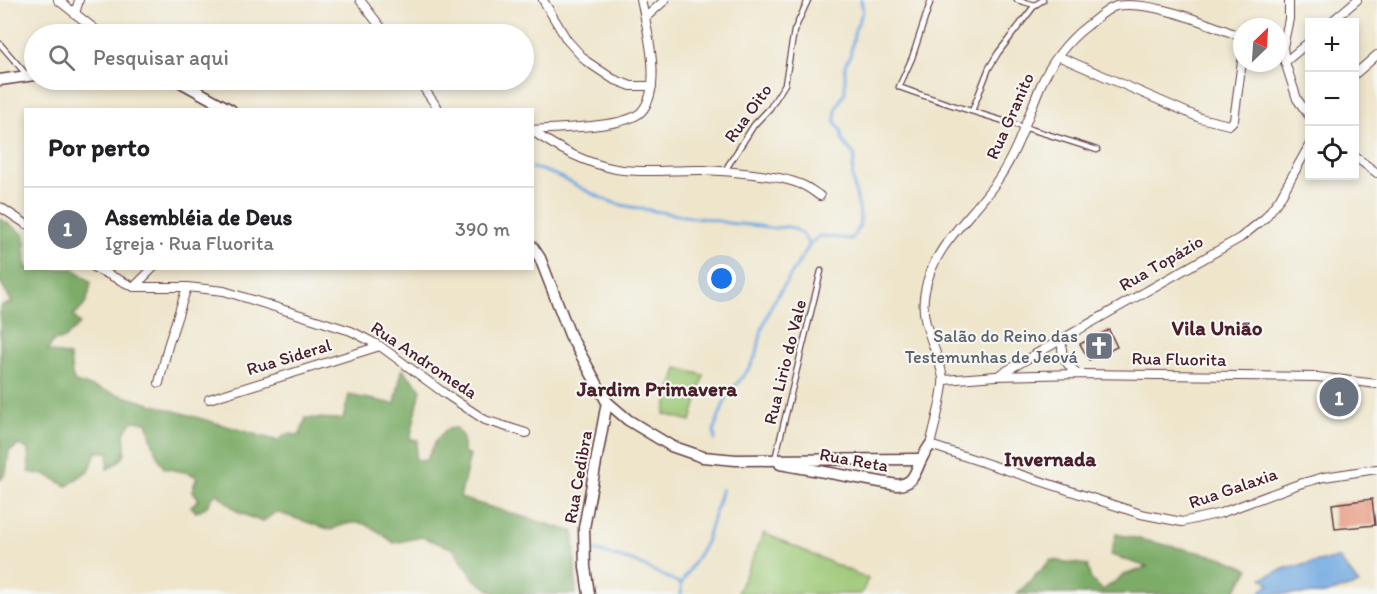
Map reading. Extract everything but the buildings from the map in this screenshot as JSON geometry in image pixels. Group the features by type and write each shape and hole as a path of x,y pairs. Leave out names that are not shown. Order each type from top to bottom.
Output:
{"street":[{"path":"58,0 88,24"},
{"path":"79,0 77,16 82,24"},
{"path":"360,0 378,24"},
{"path":"543,0 567,40 586,61 613,79 631,86 652,86"},
{"path":"534,131 616,123 642,111 648,101 653,70 641,0"},
{"path":"645,18 665,0"},
{"path":"1107,0 1110,9"},
{"path":"1287,25 1289,0"},
{"path":"1336,18 1357,0"},
{"name":"Rua Granito","path":"930,445 944,380 923,313 925,290 932,267 947,242 999,179 1016,150 1041,84 1058,56 1077,33 1110,9 1133,2 1152,4 1233,34"},
{"path":"1287,60 1305,45"},
{"path":"1357,72 1377,55"},
{"path":"1058,56 1200,118 1229,124 1234,120 1241,72"},
{"path":"1287,68 1297,99 1305,110"},
{"path":"0,80 24,77"},
{"path":"195,90 227,108"},
{"path":"425,90 438,108"},
{"path":"534,132 562,151 585,161 615,168 640,171 724,172 794,181 820,196"},
{"name":"Rua Topázio","path":"996,376 1240,238 1265,218 1280,198 1305,153"},
{"path":"1359,160 1377,174"},
{"path":"0,207 24,223"},
{"path":"534,249 540,258 570,335 607,402"},
{"name":"Rua Andromeda","path":"98,270 134,287 224,291 351,331 380,346 485,420 526,433"},
{"path":"134,287 151,270"},
{"path":"159,383 168,346 187,288"},
{"path":"1062,338 1063,358 1078,374"},
{"name":"Rua Sideral","path":"209,399 380,346"},
{"name":"Rua Fluorita","path":"944,380 1078,374 1317,377 1377,384"},
{"name":"Rua Reta","path":"607,402 628,420 671,446 703,457 771,460 921,459"},
{"name":"Rua Cedibra","path":"589,594 585,567 584,528 607,402"},
{"name":"Rua Reta","path":"771,460 897,485 906,484 913,479 930,445"},
{"name":"Rua Galaxia","path":"930,445 1141,514 1182,522 1221,513 1324,477 1377,469"}],"lane":[{"name":"Rua Oito","path":"724,172 754,125 770,108 785,84 794,31 808,0"},
{"path":"931,0 912,58 899,87 939,102 1024,126 1096,150"},
{"path":"1017,0 1035,4"},
{"path":"972,111 989,68 998,53 1035,4 1043,0"},
{"path":"0,44 24,69"},
{"name":"Rua Lirio do Vale","path":"771,460 821,271"}],"green space":[{"path":"0,218 24,234 24,270 75,270 91,282 84,305 73,315 80,324 64,339 53,341 48,351 70,356 75,382 278,441 286,434 300,435 306,418 343,419 349,395 395,404 402,369 421,389 410,439 418,440 415,459 426,461 437,439 447,429 457,428 463,439 463,452 470,455 460,498 574,532 576,594 496,594 475,580 454,549 422,537 394,543 364,524 350,523 331,530 276,512 262,522 238,512 216,493 207,506 196,512 191,506 199,499 192,490 197,477 164,468 155,451 147,422 133,421 124,433 125,451 119,462 107,469 109,452 96,452 90,469 67,486 47,475 29,472 28,449 19,445 9,451 6,473 0,480 0,306 12,303 0,281"},
{"path":"677,368 704,375 691,421 664,414"},
{"path":"764,533 868,579 861,594 737,594"},
{"path":"1116,534 1220,557 1249,569 1233,594 1017,594 1051,560 1087,565 1091,580 1103,590 1124,575 1147,567 1111,555"}],"water":[{"path":"1339,558 1359,584 1324,594 1257,594 1270,584 1262,578 1286,568"}],"waterway":[{"path":"715,440 714,430 726,398 750,367 757,353 762,329 771,306 811,243 820,236 851,239 859,226 860,211 852,177 855,156 842,140 841,130 835,122 836,108 845,92 845,65 850,56 855,30 863,11 861,0"},
{"path":"534,169 554,175 618,204 728,223 773,228 789,227 802,234 809,246"},
{"path":"681,594 681,584 706,542 722,489"},
{"path":"594,550 635,562 681,584"}],"place":[{"name":"Salão do Reino das Testemunhas de Jeová","path":"1099,346"},
{"name":"Assembléia de Deus","path":"1339,397"}],"district":[{"name":"Vila União","path":"1217,328"},
{"name":"Jardim Primavera","path":"657,389"},
{"name":"Invernada","path":"1050,459"}]}
